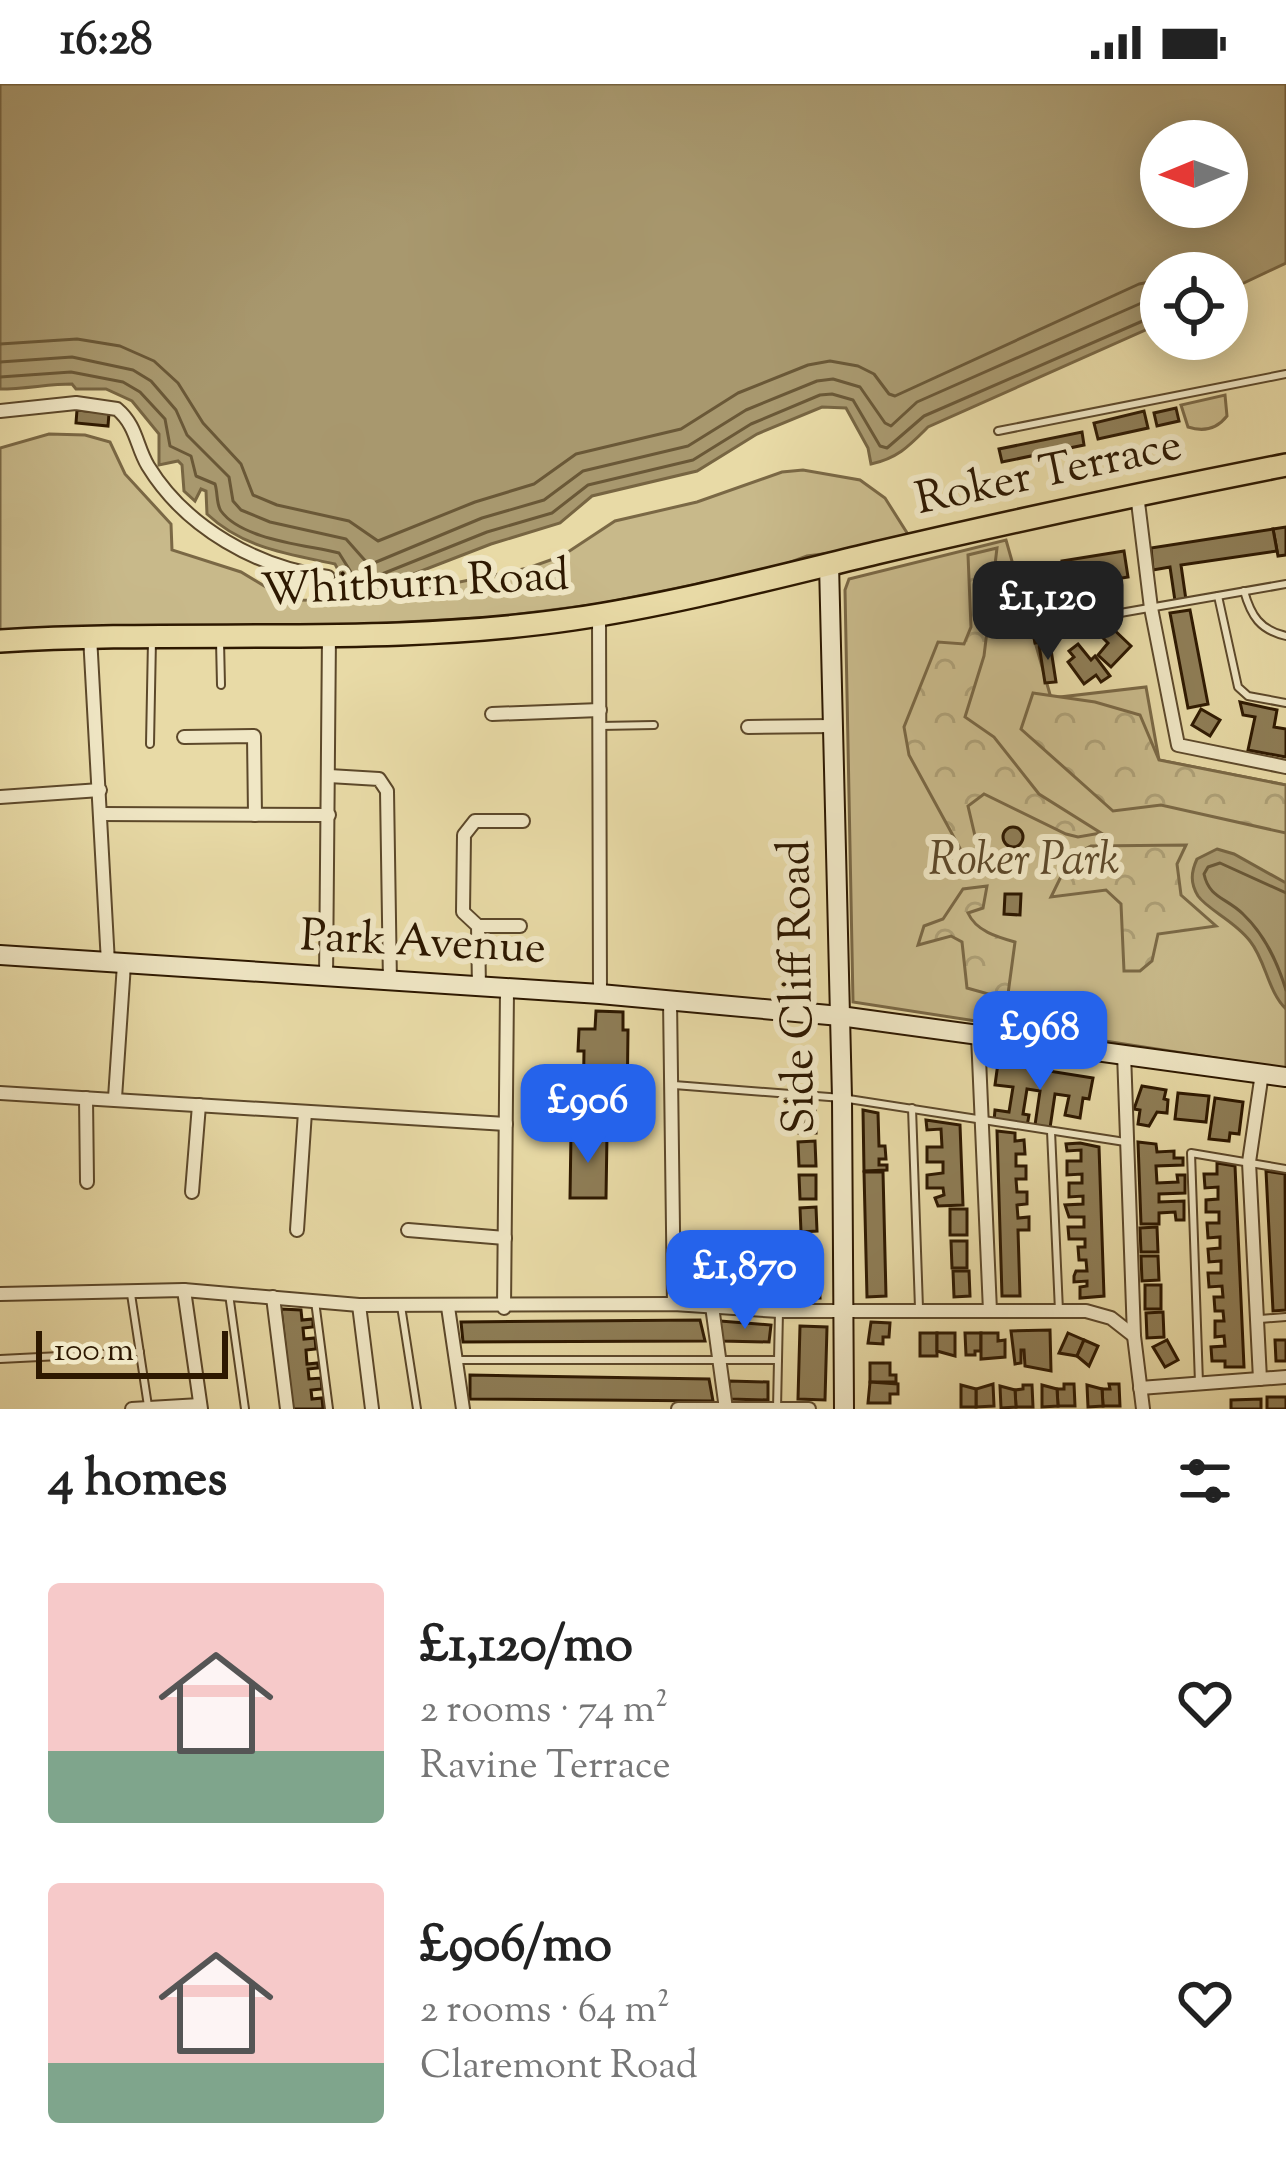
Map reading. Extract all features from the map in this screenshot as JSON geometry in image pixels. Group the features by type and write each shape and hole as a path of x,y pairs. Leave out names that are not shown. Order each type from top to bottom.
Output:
{"main road":[{"name":"Roker Terrace","path":"829,564 1286,465"},
{"name":"Whitburn Road","path":"0,641 407,634 526,625 599,614 829,564"}],"street":[{"path":"0,411 76,403 118,409 138,436 148,466 189,514 277,568 328,577"},
{"path":"1137,494 1150,608 1178,745 1286,767"},
{"name":"Side Cliff Road","path":"829,564 846,1312 844,1409"},
{"path":"599,614 600,994"},
{"path":"326,979 329,634"},
{"path":"90,636 116,963 115,1098"},
{"path":"492,714 600,710"},
{"path":"748,728 833,726"},
{"path":"184,737 254,736 255,815"},
{"path":"329,776 379,779 387,791 390,982"},
{"path":"0,797 100,790"},
{"path":"101,814 329,815"},
{"path":"520,926 478,926 463,912 464,835 475,821 523,821"},
{"path":"478,926 479,988"},
{"name":"Park Avenue","path":"0,955 600,994 840,1016 1286,1077"},
{"path":"504,1308 507,990"},
{"path":"670,1000 674,1304"},
{"path":"978,1035 989,1311"},
{"path":"1124,1054 1134,1336 1143,1409"},
{"path":"1260,1378 1250,1162 1262,1073"},
{"path":"0,1093 506,1124"},
{"path":"86,1098 87,1182"},
{"path":"192,1192 199,1105"},
{"path":"296,1230 305,1112"},
{"path":"408,1230 505,1238"},
{"path":"0,1294 184,1289 359,1305 1086,1311 1111,1318 1134,1336"},
{"path":"132,1409 200,1407 184,1289"},
{"path":"273,1298 286,1409"},
{"path":"359,1305 372,1409"},
{"path":"712,1306 726,1409"},
{"path":"448,1307 464,1409"},
{"path":"1140,1388 1286,1377"},
{"path":"677,1409 809,1409"}],"lane":[{"path":"998,430 1286,374"},
{"path":"1067,598 1074,620 1286,584"},
{"path":"1244,591 1254,620 1286,636"},
{"path":"1218,596 1238,686 1248,696 1286,704"},
{"path":"150,744 152,635"},
{"path":"219,635 221,685"},
{"path":"600,726 654,725"},
{"path":"671,1084 842,1098 1127,1143"},
{"path":"912,1108 919,1311"},
{"path":"1051,1132 1059,1311"},
{"path":"1199,1383 1191,1153 1286,1168"},
{"path":"131,1291 148,1409"},
{"path":"229,1293 244,1409"},
{"path":"315,1301 329,1409"},
{"path":"401,1306 417,1409"},
{"path":"777,1409 779,1311"},
{"path":"1256,1319 1286,1317"},
{"path":"0,1359 140,1352"},
{"path":"456,1360 778,1360"}],"green space":[{"path":"1225,395 1227,416 1223,421 1209,429 1188,427 1181,405"},
{"path":"49,434 85,435 110,442 125,474 171,524 172,550 241,572 298,600 366,601 528,568 562,556 615,521 697,502 782,472 803,470 860,480 885,498 909,536 877,547 807,556 772,569 599,604 497,617 350,625 0,630 0,448"},
{"name":"Roker Park","path":"1006,540 1051,698 1146,687 1159,760 1286,785 1286,1069 853,1002 845,590 849,579"},
{"path":"997,548 984,656 965,717 994,737 1039,794 1101,833 1066,834 984,794 968,806 975,836 999,875 974,874 909,755 904,727 938,642 964,644 971,627 968,555"},
{"path":"1033,693 1095,702 1140,715 1159,760 1286,785 1286,833 1161,805 1113,811 1021,729"},
{"path":"1186,845 1177,864 1181,895 1216,926 1158,934 1152,961 1140,971 1124,971 1121,904 1106,890 1051,897 1071,856 1091,846"},
{"path":"987,886 983,908 968,913 982,929 1015,942 1008,994 999,997 967,988 962,942 951,936 918,945 924,926 943,919 963,889"}],"water":[{"path":"0,84 1286,84 1286,263 1248,281 1248,252 1140,252 1140,332 928,427 889,458 871,464 868,448 846,408 822,407 757,434 697,471 592,496 560,523 367,592 348,589 335,564 267,548 221,526 207,514 206,491 201,489 195,501 184,491 178,461 159,465 159,434 132,401 106,389 76,389 72,384 0,389"},
{"path":"1217,849 1286,883 1286,1009 1250,941 1195,891 1192,878 1197,859"}],"building":[{"path":"1176,408 1179,421 1157,426 1154,413"},
{"path":"77,410 109,413 108,426 76,423"},
{"path":"1144,411 1148,428 1098,439 1094,423"},
{"path":"1082,432 1084,445 1002,462 999,449"},
{"path":"1286,527 1286,555 1278,556 1273,529"},
{"path":"1273,529 1277,551 1181,565 1186,600 1175,601 1170,567 1153,570 1151,548"},
{"path":"1124,551 1128,577 1066,587 1062,561"},
{"path":"1043,583 1053,640 1035,643 1024,586"},
{"path":"1190,610 1208,704 1188,708 1170,613"},
{"path":"1109,625 1131,646 1111,667 1098,655 1108,643 1100,635"},
{"path":"1050,643 1056,682 1045,683 1039,645"},
{"path":"1078,644 1110,676 1101,682 1096,675 1084,684 1068,662 1074,657 1069,651"},
{"path":"1240,702 1277,710 1274,727 1286,729 1286,757 1248,750 1255,717 1243,715"},
{"path":"1201,709 1220,720 1210,736 1192,725"},
{"path":"1013,827 1023,837 1013,847 1003,837"},
{"path":"1005,894 1021,894 1020,915 1004,914"},
{"path":"596,1011 623,1012 623,1030 628,1030 627,1113 583,1112 584,1051 578,1051 579,1029 595,1029"},
{"path":"998,1063 1093,1078 1080,1118 1065,1115 1069,1096 1055,1094 1050,1128 1035,1125 1040,1091 1027,1089 1023,1114 1029,1115 1027,1126 994,1121 995,1110 1009,1112 1013,1087 995,1085"},
{"path":"1142,1086 1166,1090 1164,1099 1168,1100 1167,1113 1157,1112 1149,1126 1138,1124 1140,1110 1134,1109"},
{"path":"1178,1093 1209,1096 1206,1122 1175,1119"},
{"path":"1215,1098 1243,1102 1239,1134 1230,1133 1229,1141 1209,1139"},
{"path":"798,1109 815,1109 816,1133 799,1133"},
{"path":"863,1110 878,1113 879,1146 885,1146 886,1159 879,1159 879,1165 887,1165 887,1170 864,1171"},
{"path":"926,1120 960,1125 963,1205 938,1206 935,1198 944,1195 943,1188 927,1188 927,1175 943,1173 943,1162 927,1162 927,1147 942,1147 941,1129 927,1130"},
{"path":"997,1131 1015,1133 1015,1141 1024,1140 1025,1154 1016,1154 1016,1166 1026,1166 1026,1179 1016,1179 1017,1192 1027,1192 1027,1204 1017,1205 1018,1218 1029,1217 1029,1230 1018,1230 1020,1296 1002,1296"},
{"path":"571,1133 607,1134 606,1198 570,1198"},
{"path":"815,1141 816,1166 799,1166 798,1142"},
{"path":"1138,1142 1156,1144 1157,1152 1174,1151 1174,1158 1183,1158 1183,1165 1156,1166 1157,1183 1178,1182 1177,1175 1185,1175 1185,1193 1159,1194 1159,1202 1184,1201 1184,1220 1176,1220 1175,1212 1159,1213 1159,1224 1141,1224"},
{"path":"1066,1144 1099,1147 1104,1296 1080,1298 1080,1287 1087,1286 1087,1281 1074,1282 1074,1276 1076,1271 1087,1271 1086,1260 1079,1260 1078,1247 1085,1247 1085,1239 1069,1239 1068,1227 1084,1227 1084,1217 1069,1217 1065,1205 1083,1204 1083,1196 1069,1197 1069,1183 1082,1183 1082,1174 1067,1175 1067,1161 1081,1161 1081,1150 1067,1151"},
{"path":"1217,1163 1235,1166 1244,1367 1212,1361 1211,1347 1225,1346 1224,1336 1215,1337 1215,1321 1224,1321 1223,1311 1215,1311 1214,1297 1223,1297 1222,1286 1209,1287 1208,1273 1221,1273 1221,1261 1209,1262 1208,1249 1220,1248 1220,1237 1208,1238 1207,1223 1219,1223 1219,1212 1206,1212 1206,1200 1218,1199 1218,1187 1205,1188 1204,1174 1217,1174"},
{"path":"1266,1171 1285,1174 1286,1310 1273,1311"},
{"path":"864,1172 883,1172 886,1296 867,1297"},
{"path":"799,1175 816,1175 816,1199 800,1199"},
{"path":"816,1207 817,1231 801,1232 800,1208"},
{"path":"950,1209 967,1209 967,1235 950,1235"},
{"path":"1157,1227 1158,1252 1141,1252 1140,1228"},
{"path":"951,1241 967,1241 967,1268 952,1268"},
{"path":"801,1242 818,1242 818,1264 801,1265"},
{"path":"1141,1256 1158,1256 1159,1280 1142,1281"},
{"path":"953,1271 969,1271 970,1296 954,1297"},
{"path":"819,1272 820,1298 802,1298 802,1273"},
{"path":"1145,1285 1161,1285 1161,1309 1145,1309"},
{"path":"281,1309 301,1310 302,1320 313,1319 313,1327 303,1328 304,1339 315,1338 316,1349 306,1350 307,1364 318,1363 318,1368 308,1369 309,1379 321,1378 322,1389 311,1390 312,1399 322,1398 323,1409 292,1409"},
{"path":"1163,1312 1164,1337 1147,1338 1146,1313"},
{"path":"700,1320 705,1341 463,1342 461,1322"},
{"path":"720,1321 771,1325 769,1342 722,1341"},
{"path":"871,1322 890,1323 883,1344 868,1343"},
{"path":"800,1326 827,1327 825,1400 798,1399"},
{"path":"1050,1330 1051,1371 1025,1366 1024,1350 1021,1363 1015,1364 1011,1331"},
{"path":"920,1333 937,1333 937,1356 920,1356"},
{"path":"937,1333 955,1333 955,1356 937,1351"},
{"path":"965,1333 981,1333 981,1351 975,1355 966,1355"},
{"path":"981,1333 998,1333 998,1341 1005,1340 1005,1357 981,1359"},
{"path":"1068,1333 1084,1340 1077,1356 1059,1353"},
{"path":"1084,1340 1098,1346 1089,1366 1077,1356"},
{"path":"1167,1340 1178,1360 1165,1367 1153,1347"},
{"path":"1275,1340 1286,1340 1286,1361 1276,1361"},
{"path":"870,1363 890,1363 890,1375 896,1375 896,1382 870,1382"},
{"path":"470,1375 709,1379 713,1401 470,1399"},
{"path":"729,1381 768,1382 768,1400 730,1399"},
{"path":"870,1382 898,1384 898,1394 890,1394 890,1403 868,1403"},
{"path":"993,1384 994,1406 976,1407 976,1389"},
{"path":"1064,1384 1074,1384 1075,1406 1058,1406 1057,1389 1064,1389"},
{"path":"1109,1384 1119,1384 1120,1406 1103,1406 1102,1389 1110,1389"},
{"path":"961,1385 976,1389 976,1407 961,1407"},
{"path":"1032,1385 1033,1407 1016,1407 1015,1390"},
{"path":"1042,1385 1057,1389 1058,1406 1042,1407"},
{"path":"1087,1385 1102,1389 1103,1406 1088,1407"},
{"path":"1000,1386 1015,1390 1016,1407 1001,1408"},
{"path":"1267,1397 1286,1397 1286,1409 1267,1409"},
{"path":"1261,1399 1261,1409 1231,1409 1231,1400"}]}
